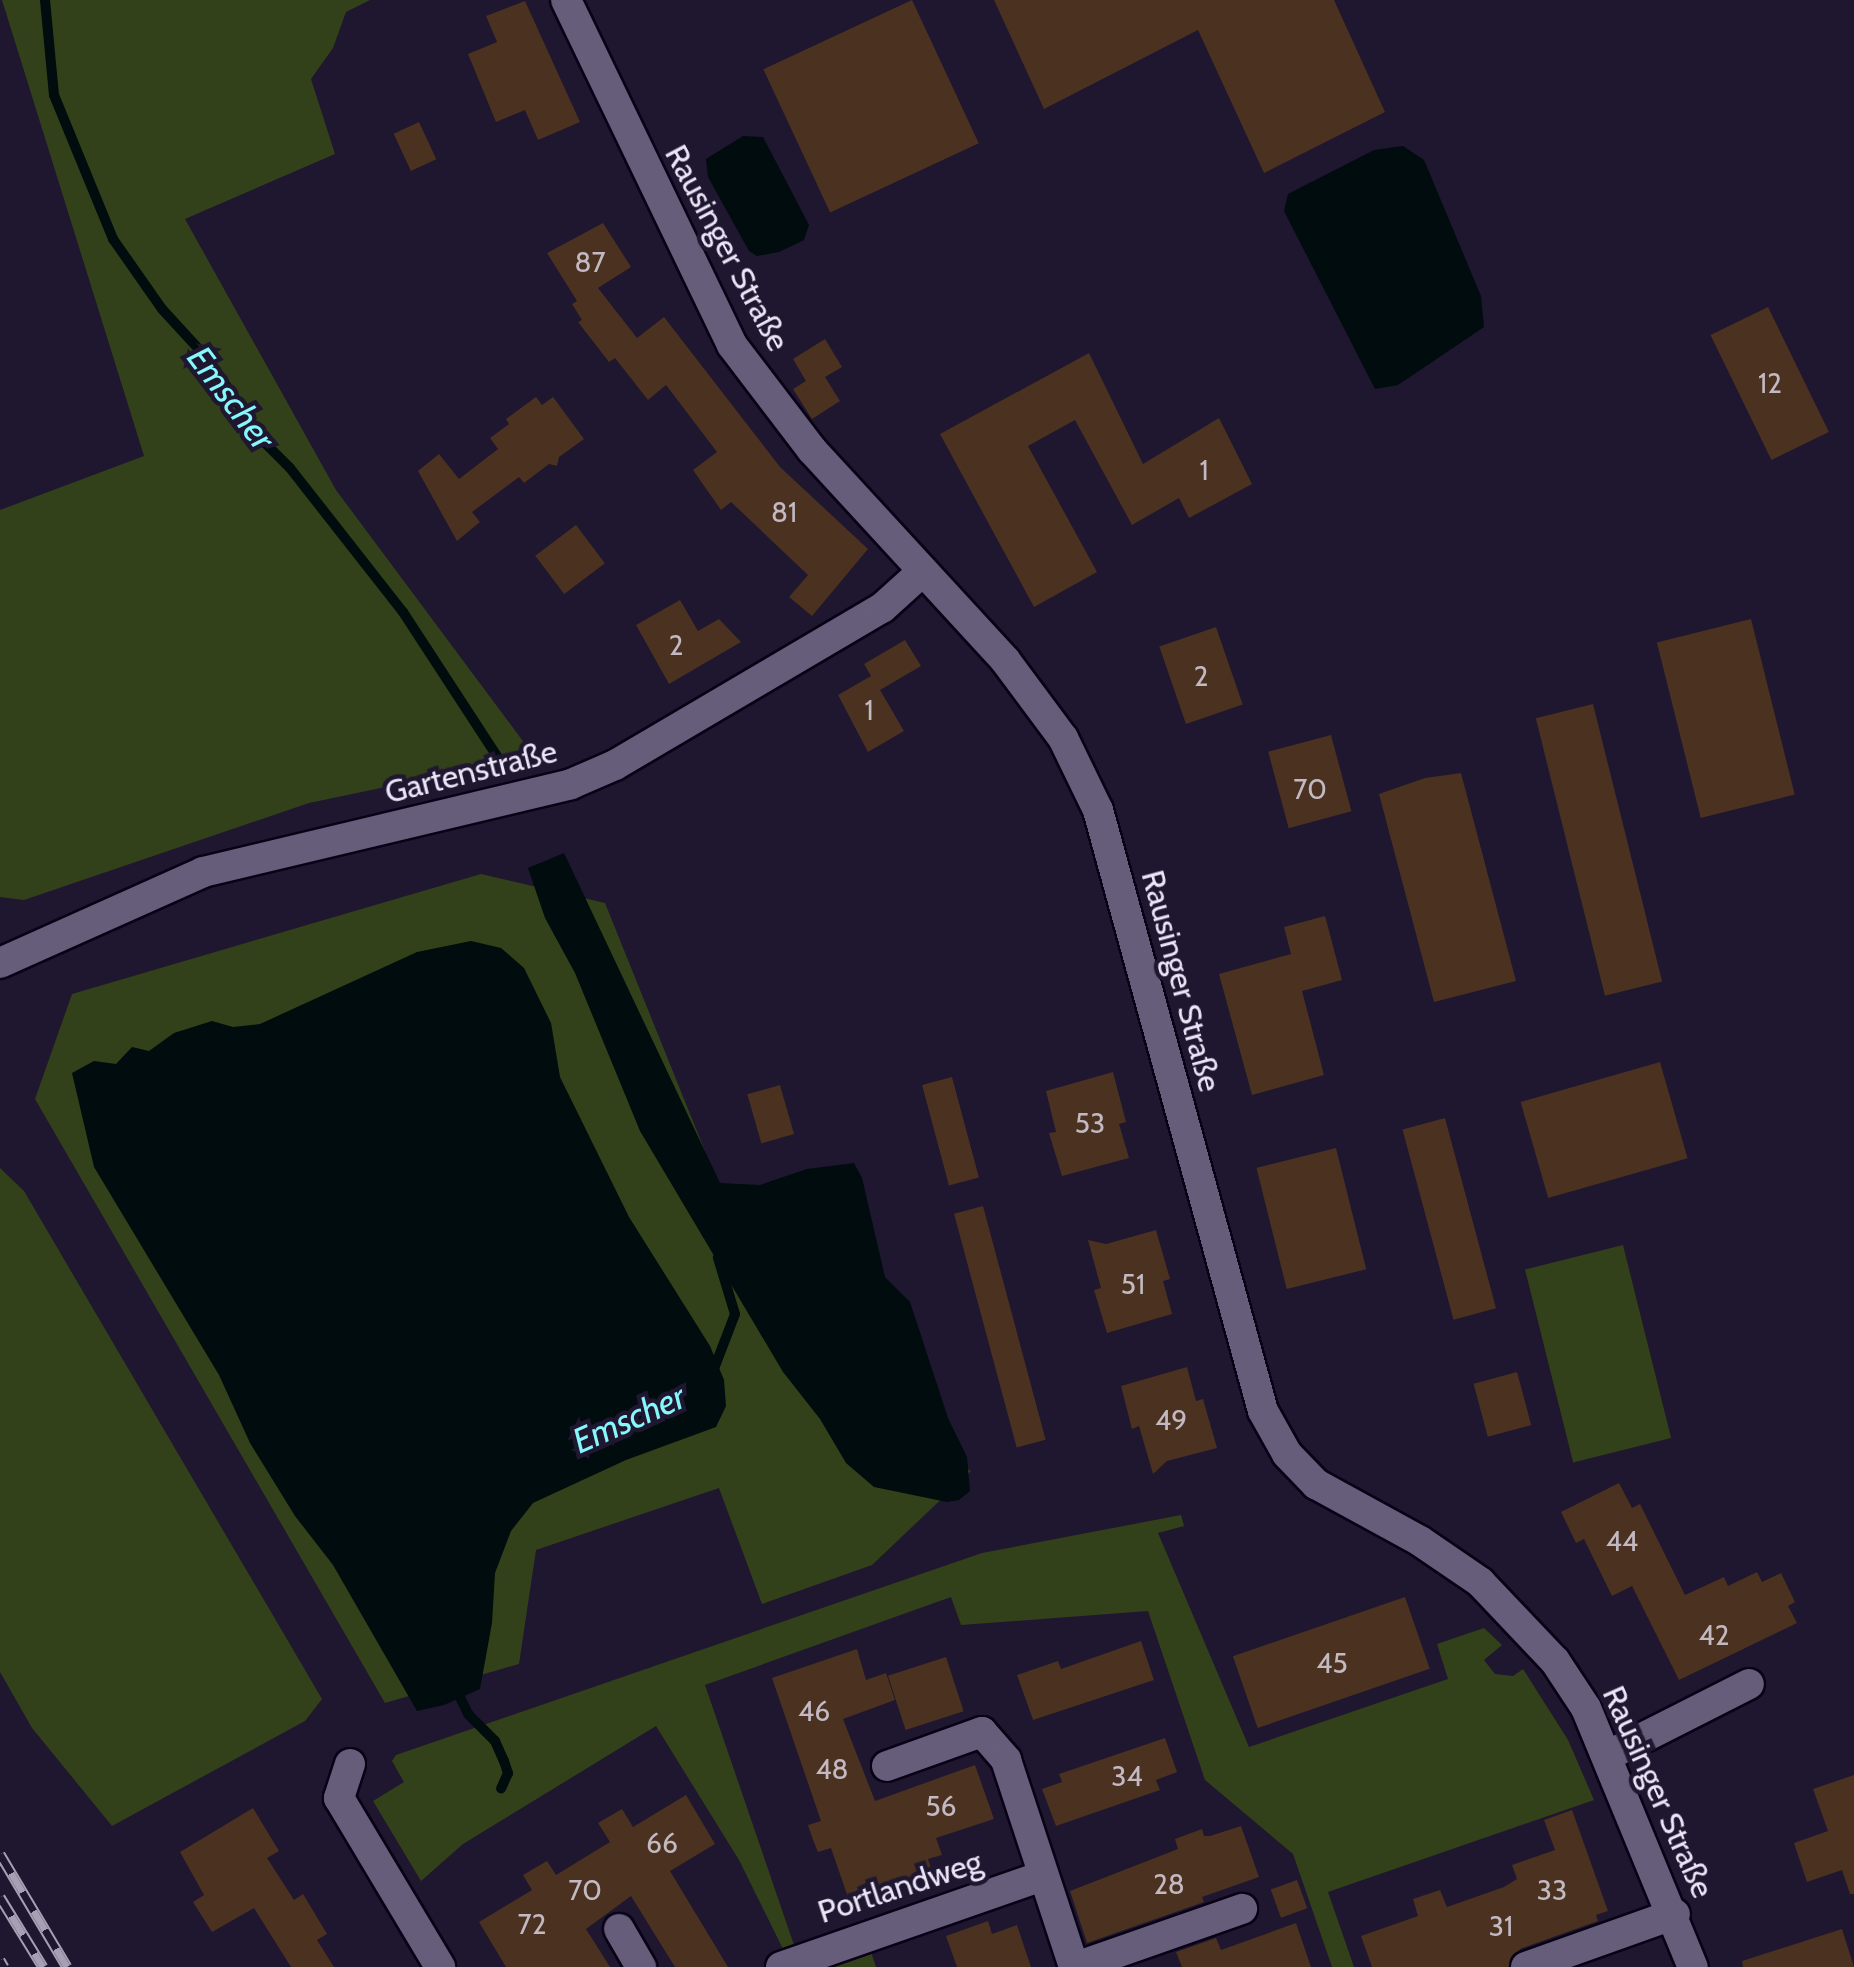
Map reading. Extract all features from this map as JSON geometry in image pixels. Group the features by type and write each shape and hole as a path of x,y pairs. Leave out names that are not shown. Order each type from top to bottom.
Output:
{"street":[{"name":"Rausinger Straße","path":"566,0 732,345 812,450 1004,660 1063,738 1098,810 1263,1411 1279,1440 1316,1484 1420,1541 1480,1582 1514,1613 1586,1708 1693,1967"},
{"name":"Gartenstraße","path":"0,963 202,872 450,816 571,784 616,765 882,608 924,571"},
{"path":"1607,1756 1749,1684"},
{"path":"887,1766 982,1732 1006,1760 1075,1967 1242,1909"},
{"path":"350,1764 339,1798 440,1967"},
{"name":"Portlandweg","path":"782,1967 1043,1876"},
{"path":"1526,1967 1674,1914"},
{"path":"618,1929 642,1967"}],"green space":[{"path":"2,0 370,0 346,12 333,48 311,79 335,154 185,219 336,490 534,756 309,803 24,900 0,897 0,510 144,456"},
{"path":"481,874 605,903 792,1367 971,1471 872,1565 762,1604 719,1488 536,1550 519,1664 385,1703 35,1099 72,994"},
{"path":"0,1168 24,1191 322,1699 305,1721 112,1826 32,1728 0,1672"},
{"path":"1623,1245 1671,1438 1573,1463 1525,1269"},
{"path":"1181,1515 1184,1526 1158,1533 1249,1747 1448,1679 1437,1644 1484,1628 1502,1645 1484,1660 1495,1674 1513,1676 1523,1669 1568,1740 1594,1800 1328,1892 1354,1967 1332,1967 1293,1854 1205,1780 1148,1611 961,1625 951,1597 705,1685 794,1945 783,1949 739,1860 656,1726 463,1844 421,1881 373,1801 404,1782 392,1761 396,1755 982,1553"},
{"path":"870,1949 876,1967 820,1967"}],"water":[{"path":"743,136 763,137 809,225 804,240 779,252 757,256 749,251 708,177 706,159"},
{"path":"1403,146 1424,160 1481,296 1484,327 1398,385 1375,389 1284,211 1288,194 1374,150"},
{"path":"564,853 720,1183 760,1185 807,1169 854,1163 862,1178 885,1277 910,1302 948,1418 967,1457 970,1491 959,1500 947,1502 874,1487 846,1463 820,1419 783,1372 640,1131 575,973 545,918 528,868"},
{"path":"471,941 501,948 524,968 551,1023 560,1077 629,1217 710,1346 724,1380 726,1406 716,1427 626,1460 533,1503 511,1531 495,1573 492,1623 480,1689 444,1705 417,1711 333,1565 295,1516 250,1443 219,1375 94,1167 72,1073 94,1061 116,1064 132,1047 149,1051 174,1033 212,1021 233,1027 260,1024 417,952"}],"building":[{"path":"912,0 979,143 830,213 763,69"},
{"path":"994,0 1334,0 1385,112 1264,173 1198,30 1044,109"},
{"path":"525,1 580,122 538,140 525,110 496,122 468,54 497,42 486,16"},
{"path":"419,122 436,159 411,171 394,134"},
{"path":"603,223 631,267 598,288 637,338 664,317 780,467 868,549 812,616 789,597 808,575 731,502 721,510 693,470 717,452 666,385 648,400 615,358 609,362 578,322 582,320 572,304 577,301 547,253"},
{"path":"1768,307 1829,432 1771,460 1710,335"},
{"path":"825,339 842,367 825,377 840,401 812,419 793,389 806,381 793,359"},
{"path":"1089,353 1143,464 1219,418 1252,484 1189,518 1179,498 1132,525 1075,420 1028,446 1097,572 1034,607 940,434"},
{"path":"536,397 542,405 553,397 584,439 559,457 557,466 549,464 524,483 519,477 472,512 480,522 457,541 418,471 439,454 459,479 498,449 490,438 509,424 506,419"},
{"path":"576,525 605,563 564,594 535,556"},
{"path":"680,600 698,631 719,619 741,642 669,684 636,625"},
{"path":"1751,619 1795,795 1701,818 1657,642"},
{"path":"1216,627 1243,705 1186,724 1159,647"},
{"path":"905,640 921,666 880,690 904,731 868,752 838,695 871,676 864,664"},
{"path":"1593,704 1662,982 1605,996 1536,718"},
{"path":"1331,735 1351,811 1289,828 1268,752"},
{"path":"1461,773 1516,981 1434,1002 1379,794 1425,778"},
{"path":"1325,916 1342,980 1302,991 1324,1075 1252,1095 1219,974 1291,954 1284,927"},
{"path":"1660,1062 1688,1158 1548,1198 1521,1102"},
{"path":"1113,1072 1126,1122 1119,1124 1129,1158 1062,1176 1049,1133 1056,1132 1046,1091"},
{"path":"952,1077 979,1177 949,1185 922,1085"},
{"path":"780,1085 794,1134 761,1143 747,1094"},
{"path":"1445,1118 1496,1308 1453,1320 1402,1129"},
{"path":"1336,1148 1366,1269 1287,1289 1256,1168"},
{"path":"983,1206 1046,1440 1017,1448 954,1214"},
{"path":"1156,1230 1170,1279 1163,1281 1172,1314 1107,1333 1094,1290 1101,1288 1088,1240 1106,1244"},
{"path":"1187,1367 1196,1401 1203,1399 1217,1448 1167,1461 1153,1474 1139,1426 1132,1429 1121,1386"},
{"path":"1517,1372 1531,1425 1488,1437 1474,1384"},
{"path":"1619,1483 1632,1508 1640,1504 1685,1595 1724,1577 1728,1586 1757,1572 1762,1582 1781,1573 1795,1602 1788,1606 1797,1623 1679,1680 1632,1586 1612,1596 1584,1539 1576,1543 1561,1512"},
{"path":"1405,1597 1430,1669 1258,1728 1233,1656"},
{"path":"1141,1641 1154,1680 1033,1720 1017,1675 1058,1661 1061,1669"},
{"path":"857,1649 866,1680 886,1673 895,1700 843,1719 875,1801 975,1765 994,1819 936,1838 942,1855 928,1859 934,1877 851,1906 831,1848 818,1852 813,1840 808,1825 821,1821 772,1678"},
{"path":"946,1657 964,1711 906,1730 888,1676"},
{"path":"1165,1738 1177,1772 1156,1780 1160,1790 1056,1826 1042,1789 1062,1782 1059,1774"},
{"path":"1854,1775 1854,1894 1850,1894 1842,1870 1807,1882 1794,1843 1828,1831 1813,1789"},
{"path":"686,1795 715,1844 670,1871 728,1967 675,1967 631,1896 586,1929 610,1967 506,1967 479,1922 532,1890 523,1875 547,1861 556,1875 610,1842 598,1823 622,1809 633,1827"},
{"path":"253,1808 279,1851 267,1858 294,1900 303,1894 327,1934 317,1940 334,1967 291,1967 254,1908 212,1932 193,1902 204,1895 180,1852"},
{"path":"1572,1810 1608,1911 1596,1915 1598,1921 1520,1949 1508,1967 1372,1967 1361,1936 1418,1916 1413,1899 1440,1890 1447,1907 1504,1887 1517,1879 1512,1865 1555,1850 1544,1820"},
{"path":"1241,1826 1259,1877 1202,1897 1204,1902 1087,1943 1070,1891 1178,1849 1175,1839 1202,1829 1204,1836 1210,1836"},
{"path":"1297,1880 1307,1908 1281,1918 1271,1890"},
{"path":"988,1921 992,1934 1017,1925 1031,1967 957,1967 946,1936"},
{"path":"1296,1923 1311,1967 1182,1967 1176,1952 1216,1938 1221,1950"},
{"path":"1842,1929 1854,1967 1743,1967 1742,1961"}],"waterway":[{"name":"Emscher","path":"45,0 54,95 113,239 162,309 208,359 265,443 290,468 403,612 498,758"},
{"name":"Emscher","path":"712,1374 735,1314 718,1258"},
{"name":"Emscher","path":"456,1689 468,1714 495,1741 508,1773 501,1789"}],"railway":[{"path":"0,1854 67,1967"},
{"path":"0,1897 43,1967"},
{"path":"0,1960 4,1967"}]}
